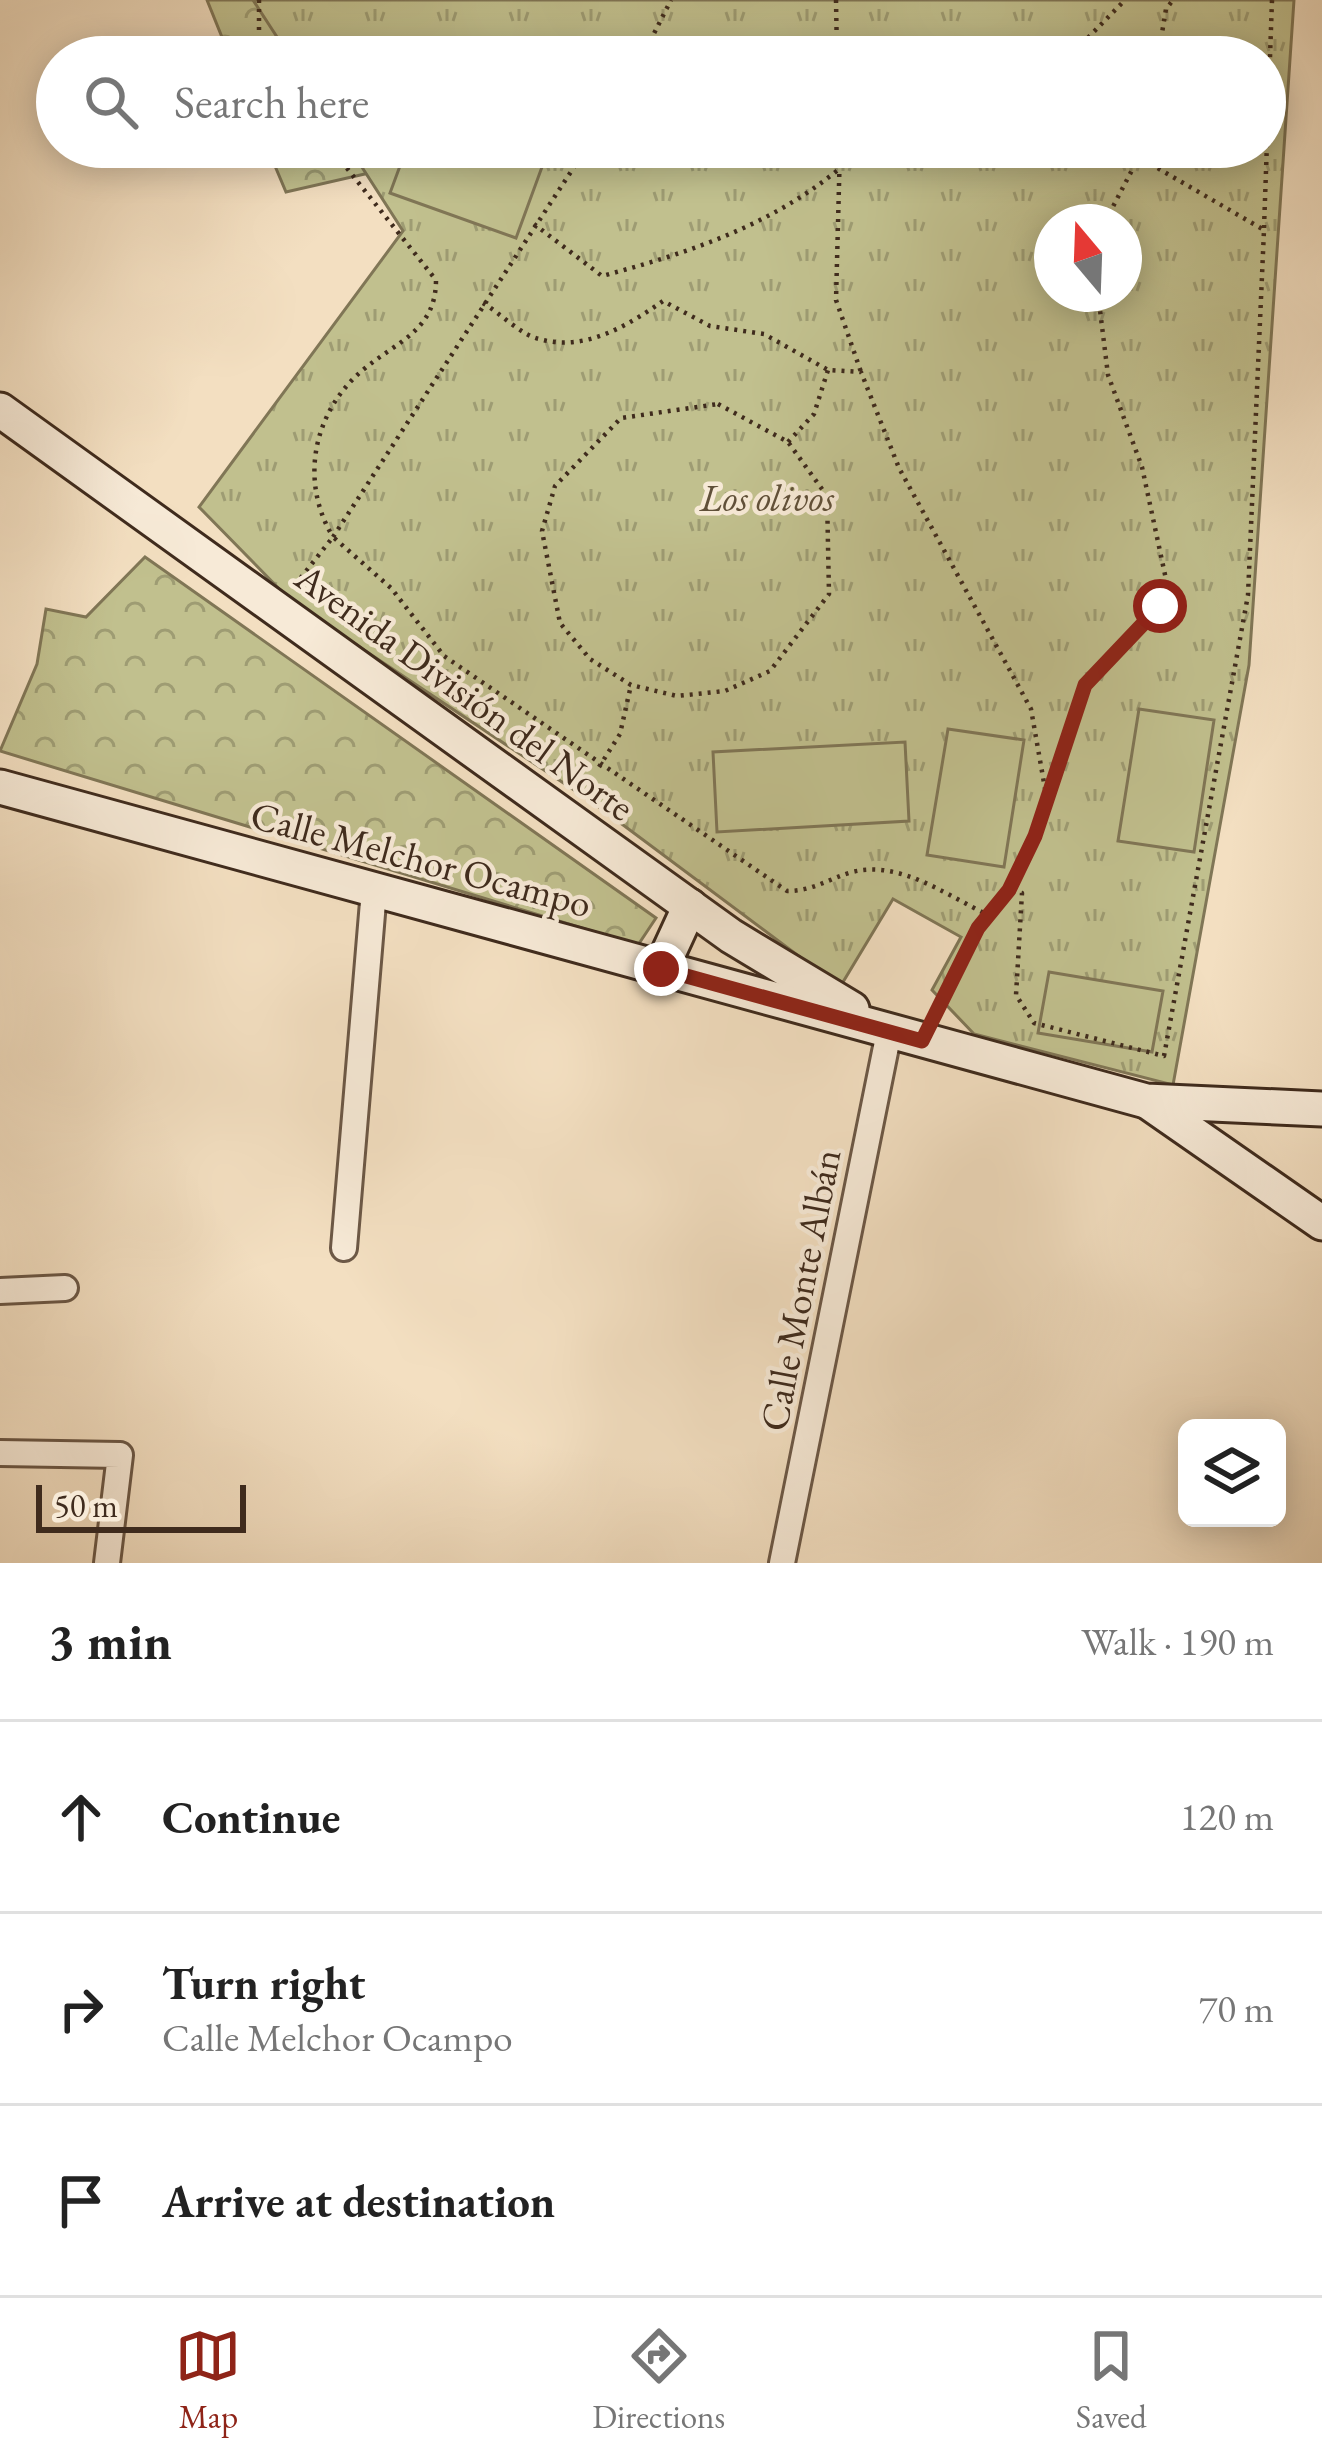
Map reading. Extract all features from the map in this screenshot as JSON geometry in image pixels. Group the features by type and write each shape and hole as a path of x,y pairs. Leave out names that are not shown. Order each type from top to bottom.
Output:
{"main road":[{"name":"Avenida División del Norte","path":"0,410 690,906 889,1031"},
{"name":"Calle Melchor Ocampo","path":"0,787 889,1031"},
{"path":"661,969 690,906"},
{"path":"889,1031 1146,1101 1322,1109"},
{"path":"1146,1101 1322,1223"}],"street":[{"path":"344,1248 374,890"},
{"name":"Calle Monte Albán","path":"782,1563 889,1031"},
{"path":"0,1291 65,1288"},
{"path":"0,1453 120,1455 107,1563"}],"path":[{"path":"259,0 259,36"},
{"path":"653,36 671,0"},
{"path":"836,0 837,36"},
{"path":"1090,36 1125,0"},
{"path":"1154,0 1166,9"},
{"path":"1162,36 1166,9 1173,0"},
{"path":"1271,36 1272,0"},
{"path":"347,168 436,280 436,299 424,326 362,370 336,402 316,441 312,482 317,510 333,537 391,588 444,656 787,891 810,891 853,872 898,871 988,915"},
{"path":"277,609 333,537 573,168"},
{"path":"1116,204 1137,168"},
{"path":"1157,168 1264,230"},
{"path":"1009,890 1022,893 1016,995 1034,1023 1164,1056 1248,595 1266,168"},
{"path":"534,224 602,276 685,254 795,206 839,169"},
{"path":"839,169 836,300 899,468 1031,709 1047,800"},
{"path":"483,303 536,339 578,342 621,329 663,301 710,326 764,334 828,370 861,372"},
{"path":"922,1041 988,915 1009,890 1047,800 1085,685 1160,606 1167,584 1142,467 1108,375 1100,312"},
{"path":"788,442 814,414 828,370"},
{"path":"718,404 788,442 827,496 830,594 770,671 724,692 677,696 631,685 590,659 560,623 542,531 555,486 621,418 718,404"},
{"path":"599,766 620,734 631,685"}],"green space":[{"path":"207,0 465,0 485,36 222,36"},
{"name":"Los olivos","path":"253,0 1294,0 1286,118 1286,36 276,36"},
{"path":"276,168 391,168 286,192"},
{"name":"Los olivos","path":"362,168 1283,168 1249,665 1173,1085 974,1034 932,990 961,937 893,899 840,987 595,804 292,602 199,507 403,231"},
{"path":"399,168 542,168 516,238 390,193"},
{"path":"145,557 656,918 638,945 0,751 37,664 46,609 86,617"},
{"path":"1139,709 1214,720 1194,852 1118,841"},
{"path":"948,729 1024,740 1004,867 927,855"},
{"path":"905,742 909,821 717,832 713,752"},
{"path":"1049,972 1163,991 1152,1052 1038,1033"}],"route":[{"path":"661,969 922,1041 978,928 1009,890 1035,836 1085,685 1160,606"}]}
